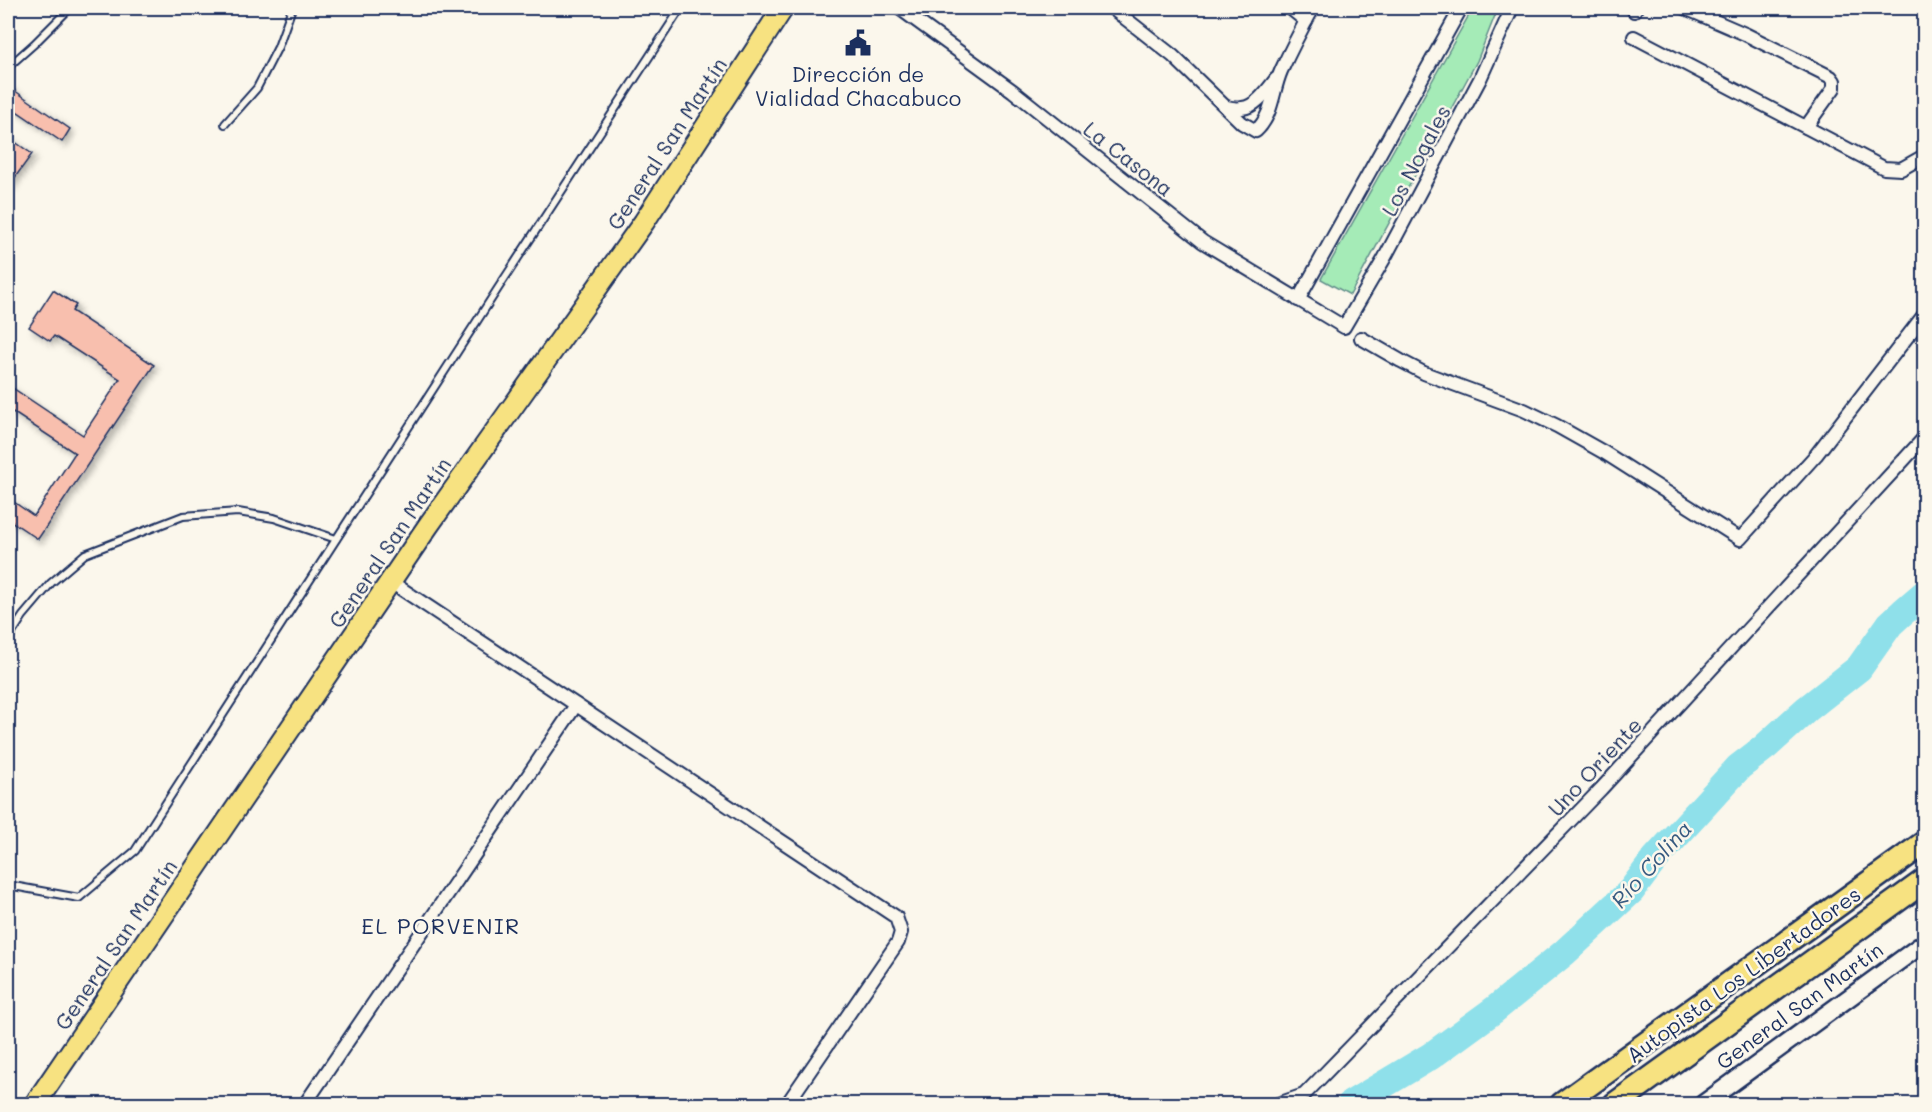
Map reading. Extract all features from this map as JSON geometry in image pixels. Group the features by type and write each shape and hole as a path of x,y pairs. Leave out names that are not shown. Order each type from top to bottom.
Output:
{"highway":[{"name":"Autopista Los Libertadores","path":"1562,1104 1924,843"},
{"name":"Autopista Los Libertadores","path":"1615,1104 1924,881"}],"main road":[{"name":"General San Martín","path":"35,1104 435,517 644,222 783,8"}],"street":[{"name":"La Casona","path":"899,8 1013,91 1203,242 1344,327"},
{"path":"1112,8 1173,56 1242,123 1256,131 1264,124 1280,73"},
{"path":"1290,8 1306,21"},
{"path":"1226,107 1244,109 1266,92 1280,73 1313,8"},
{"name":"Los Nogales","path":"1298,300 1461,8"},
{"name":"Los Nogales","path":"1344,327 1384,259 1475,89 1512,8"},
{"path":"1685,8 1745,34 1831,77 1834,81 1834,88 1806,127"},
{"path":"1634,37 1884,168 1901,169 1924,156"},
{"path":"1361,338 1424,373 1524,410 1557,426 1605,453 1740,539 1816,455 1924,315"},
{"name":"Uno Oriente","path":"1278,1104 1304,1095 1593,798 1924,438"},
{"path":"391,582 892,914 899,922 901,932 898,942 787,1104"},
{"path":"306,1104 576,705"},
{"name":"General San Martín","path":"1703,1104 1924,944"}],"lane":[{"path":"8,67 70,8"},
{"path":"225,124 257,88 278,47 292,8"},
{"path":"8,885 79,898 135,850 681,8"},
{"path":"8,639 23,616 51,583 85,554 183,516 238,512 274,518 336,539"}],"green space":[{"path":"1473,8 1498,8 1477,61 1350,295 1321,279"}],"building":[{"path":"8,86 70,129 62,142 8,105"},
{"path":"8,137 32,154 8,187"},
{"path":"53,290 76,305 72,311 154,365 38,539 8,519 8,498 34,516 75,453 8,409 8,385 83,435 120,379 54,336 50,341 29,327"}],"waterway":[{"name":"Río Colina","path":"1351,1104 1431,1056 1494,1010 1564,953 1631,891 1655,859 1739,767 1859,668 1890,624 1924,594"}],"place":[{"name":"Dirección de Vialidad Chacabuco","path":"858,43"}],"district":[{"name":"EL PORVENIR","path":"441,925"}]}
